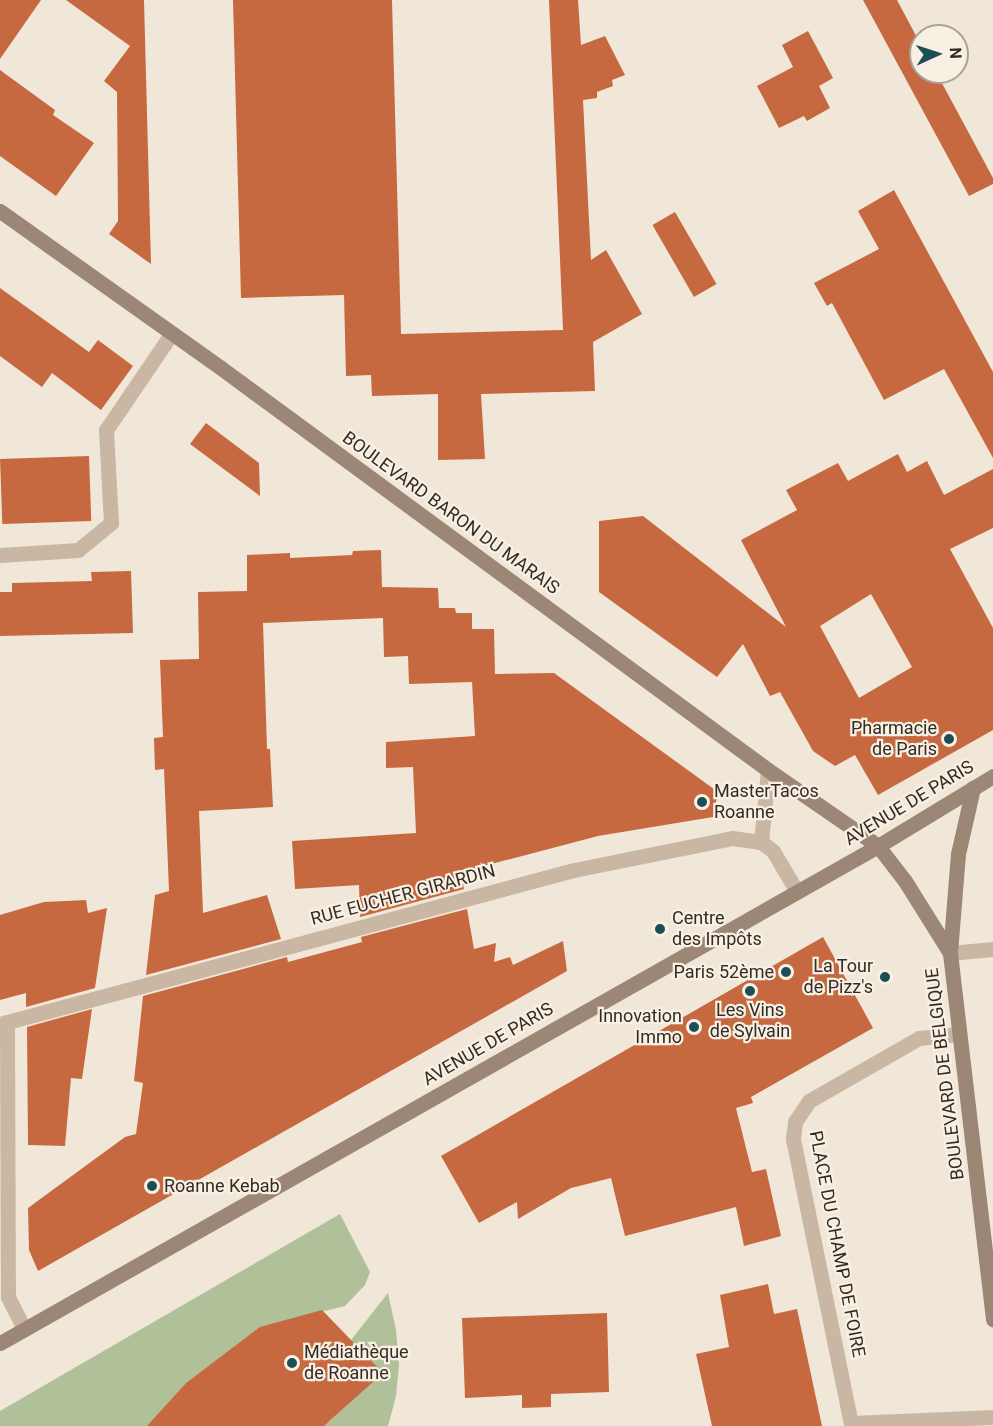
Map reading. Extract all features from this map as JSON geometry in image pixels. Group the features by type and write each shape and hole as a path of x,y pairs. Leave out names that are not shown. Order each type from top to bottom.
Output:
{"main road":[{"name":"BOULEVARD BARON DU MARAIS","path":"0,211 172,333 768,770 878,846"},
{"name":"AVENUE DE PARIS","path":"0,1343 796,890 878,846 993,776"},
{"path":"950,953 958,854 973,788"},
{"name":"BOULEVARD DE BELGIQUE","path":"878,846 905,882 950,953 993,1319"}],"street":[{"path":"0,555 78,550 111,522 106,430 172,333"},
{"path":"768,770 761,842 773,851 796,890"},
{"name":"RUE EUCHER GIRARDIN","path":"3,1023 574,870 732,838 761,842"},
{"path":"950,953 993,949"},
{"path":"3,1023 8,1297 24,1329"},
{"name":"PLACE DU CHAMP DE FOIRE","path":"959,1034 919,1038 809,1101 795,1122 793,1139 851,1425 993,1417"}],"green space":[{"path":"340,1214 370,1272 365,1285 345,1306 289,1320 243,1341 186,1383 148,1426 0,1426 0,1411"},
{"path":"388,1293 396,1330 399,1365 396,1396 388,1426 313,1426 330,1421 382,1373 351,1340"}],"building":[{"path":"0,0 41,0 0,59"},
{"path":"66,0 144,0 151,264 109,234 118,221 117,92 104,81 130,46"},
{"path":"233,0 392,0 401,334 563,330 549,0 578,0 581,45 605,36 625,75 612,80 613,86 597,92 597,98 583,100 591,260 606,250 642,314 593,342 595,391 481,394 485,459 438,460 438,394 372,396 371,375 346,376 344,295 241,298"},
{"path":"863,0 897,0 910,24 909,84 942,84 993,178 993,184 969,196"},
{"path":"808,31 833,78 819,86 830,108 807,121 804,116 779,128 757,86 793,67 782,45"},
{"path":"0,70 55,110 53,115 94,143 56,196 0,156"},
{"path":"894,190 993,372 993,458 944,369 884,400 832,303 827,306 814,283 879,249 858,211"},
{"path":"675,212 716,284 694,297 652,225"},
{"path":"0,288 89,352 98,340 133,366 101,410 52,373 42,387 0,356"},
{"path":"206,423 259,463 260,496 190,444"},
{"path":"898,454 907,472 927,461 944,495 993,469 993,528 950,549 993,628 993,730 878,795 855,755 835,766 813,751 780,692 770,696 743,644 717,677 599,592 599,521 643,516 786,627 741,540 797,510 786,490 838,463 848,481","holes":["871,594 912,667 859,698 820,626"]},
{"path":"89,456 91,521 2,524 0,459"},
{"path":"381,550 382,587 438,588 439,608 455,608 456,613 472,613 472,629 494,629 495,674 554,673 718,792 713,817 598,836 461,872 464,889 360,917 359,885 295,889 292,841 416,833 413,767 386,768 386,742 475,736 472,682 409,684 408,656 384,657 383,618 263,623 267,749 270,749 273,807 199,811 203,913 267,895 281,939 146,975 155,895 169,891 164,769 155,770 154,738 163,737 160,660 199,659 198,592 247,591 247,555 290,553 290,558 352,555 353,551"},
{"path":"131,571 133,633 0,636 0,592 12,592 12,583 92,581 91,572"},
{"path":"86,900 88,913 107,908 95,988 26,1007 26,993 0,1000 0,915 44,902"},
{"path":"467,909 474,949 496,943 494,962 510,957 513,965 563,941 567,971 38,1271 29,1250 28,1208 125,1137 136,1134 143,1083 134,1081 143,996 287,957 288,962 362,942 361,937"},
{"path":"823,937 873,1028 751,1097 753,1103 736,1108 752,1172 766,1169 781,1236 744,1246 736,1207 625,1236 611,1178 571,1188 518,1219 517,1202 479,1223 441,1156"},
{"path":"92,1009 82,1079 71,1078 65,1146 28,1145 27,1027"},
{"path":"768,1284 774,1314 797,1309 822,1426 712,1426 696,1354 729,1347 720,1295"},
{"name":"Médiathèque de Roanne","path":"322,1310 383,1373 324,1426 147,1426 186,1383 260,1327"},
{"path":"607,1313 609,1392 551,1394 551,1407 522,1408 522,1395 465,1398 462,1318"}],"place":[{"name":"Pharmacie de Paris","path":"949,739"},
{"name":"MasterTacos Roanne","path":"702,802"},
{"name":"Centre des Impôts","path":"660,929"},
{"name":"Paris 52ème","path":"786,972"},
{"name":"La Tour de Pizz's","path":"885,977"},
{"name":"Les Vins de Sylvain","path":"750,991"},
{"name":"Innovation Immo","path":"694,1027"},
{"name":"Roanne Kebab","path":"152,1186"},
{"name":"Médiathèque de Roanne","path":"292,1363"}]}
